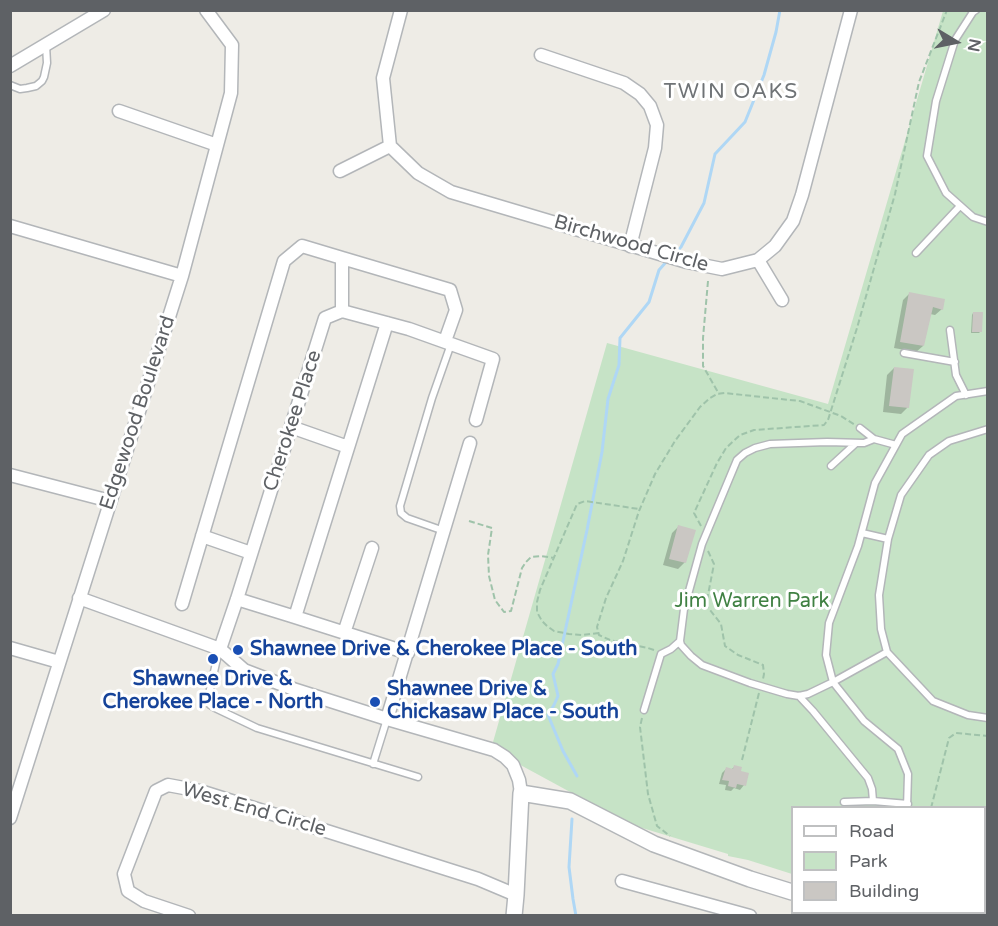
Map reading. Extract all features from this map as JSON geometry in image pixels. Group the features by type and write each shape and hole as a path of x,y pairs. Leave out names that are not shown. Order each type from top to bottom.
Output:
{"street":[{"path":"10,66 104,10"},
{"name":"Edgewood Boulevard","path":"11,813 182,276 231,93 232,45 206,10"},
{"path":"340,171 390,146 383,78 401,10"},
{"name":"Birchwood Circle","path":"390,146 418,173 451,192 687,262 722,269 758,260 776,246 793,221 851,10"},
{"path":"541,56 624,83 640,94 650,106 657,125 655,148 630,246"},
{"path":"119,111 217,145"},
{"path":"10,226 182,276"},
{"path":"182,604 284,261 302,246 450,290 456,309 448,342"},
{"path":"342,258 342,311 448,342 494,359 476,420"},
{"path":"758,260 782,300"},
{"name":"Cherokee Place","path":"220,649 325,318 342,311"},
{"path":"295,617 387,323"},
{"path":"291,427 348,447"},
{"path":"387,719 470,443"},
{"path":"10,475 110,501"},
{"path":"202,536 251,553"},
{"path":"345,633 372,548"},
{"path":"80,598 220,649 244,669 296,690 494,750 505,757 513,765 521,793 514,915"},
{"path":"237,599 408,653"},
{"path":"10,648 59,662"},
{"name":"West End Circle","path":"189,915 144,901 128,891 124,874 156,791 168,785 200,790 478,879 516,895"},
{"path":"521,793 570,801 654,844 791,892"},
{"path":"622,881 710,910 750,915"}],"lane":[{"path":"976,10 972,12 955,40 936,101 927,156 946,193 973,217 987,222"},
{"path":"10,85 20,89 36,86 42,81 45,77 47,63 46,45"},
{"path":"916,253 960,206"},
{"path":"950,330 956,375 966,394"},
{"path":"444,531 407,518 401,513 400,506 448,342"},
{"path":"904,354 955,362"},
{"path":"844,802 873,801 908,806 908,774 898,749 864,721 833,682 826,655 829,623 858,546 875,483 902,434 956,396 987,391"},
{"path":"860,428 874,439 896,445"},
{"path":"987,429 949,441 929,455 901,495 888,539 879,595 881,629 887,652 933,701 968,715 987,718"},
{"path":"874,439 864,443 770,444 755,448 737,460 704,537 684,609 680,641 690,656 702,664 761,686 799,696 833,682 887,652"},
{"path":"831,466 856,443"},
{"path":"862,533 888,539"},
{"path":"644,710 661,654 680,641"},
{"path":"220,649 208,698 210,705 257,728 418,777"},
{"path":"799,696 868,778 873,801"},
{"path":"373,764 387,719"}],"path":[{"path":"742,760 764,674 764,665 738,655 724,646 721,624 706,605 714,564 705,547 704,532 694,513 717,463 726,448 740,435 754,430 824,425 828,420 858,328 895,194 919,82 947,10"},
{"path":"708,281 703,366 719,394"},
{"path":"661,654 648,648 599,635 597,627 639,509 675,441 700,407 719,394 800,401 841,416 860,428"},
{"path":"599,633 582,635 560,633 547,626 537,612 540,590 577,504 585,501 639,509"},
{"path":"469,521 492,528 488,555 489,576 495,600 504,612 511,610 522,568 526,562 531,557 554,558"},
{"path":"644,710 640,726 648,794 657,826 671,837"},
{"path":"932,806 949,738 956,733 987,736"}],"green space":[{"name":"Jim Warren Park","path":"943,11 987,11 987,915 927,916 921,914 986,914 986,806 791,806 791,874 629,824 491,749 607,343 828,404"}],"building":[{"path":"909,292 945,299 943,310 933,307 924,346 900,342"},
{"path":"973,312 983,312 982,332 972,332"},
{"path":"894,367 914,369 909,408 889,406"},
{"path":"678,525 696,530 686,563 669,559"},
{"path":"734,765 742,767 741,771 749,773 746,786 737,784 736,788 728,786 729,781 722,780 726,767 733,769"}],"waterway":[{"path":"674,254 681,247 704,203 715,154 745,122 764,75 780,10"},
{"path":"577,776 563,751 548,715 558,696 553,674 558,664 587,530 602,452 608,399 619,365 620,338 649,302 659,270 667,261"},
{"path":"572,819 569,867 576,916"}],"place":[{"name":"Shawnee Drive & Cherokee Place - South","path":"238,650"},
{"name":"Shawnee Drive & Cherokee Place - North","path":"213,659"},
{"name":"Shawnee Drive & Chickasaw Place - South","path":"375,702"}],"district":[{"name":"TWIN OAKS","path":"731,92"}]}
